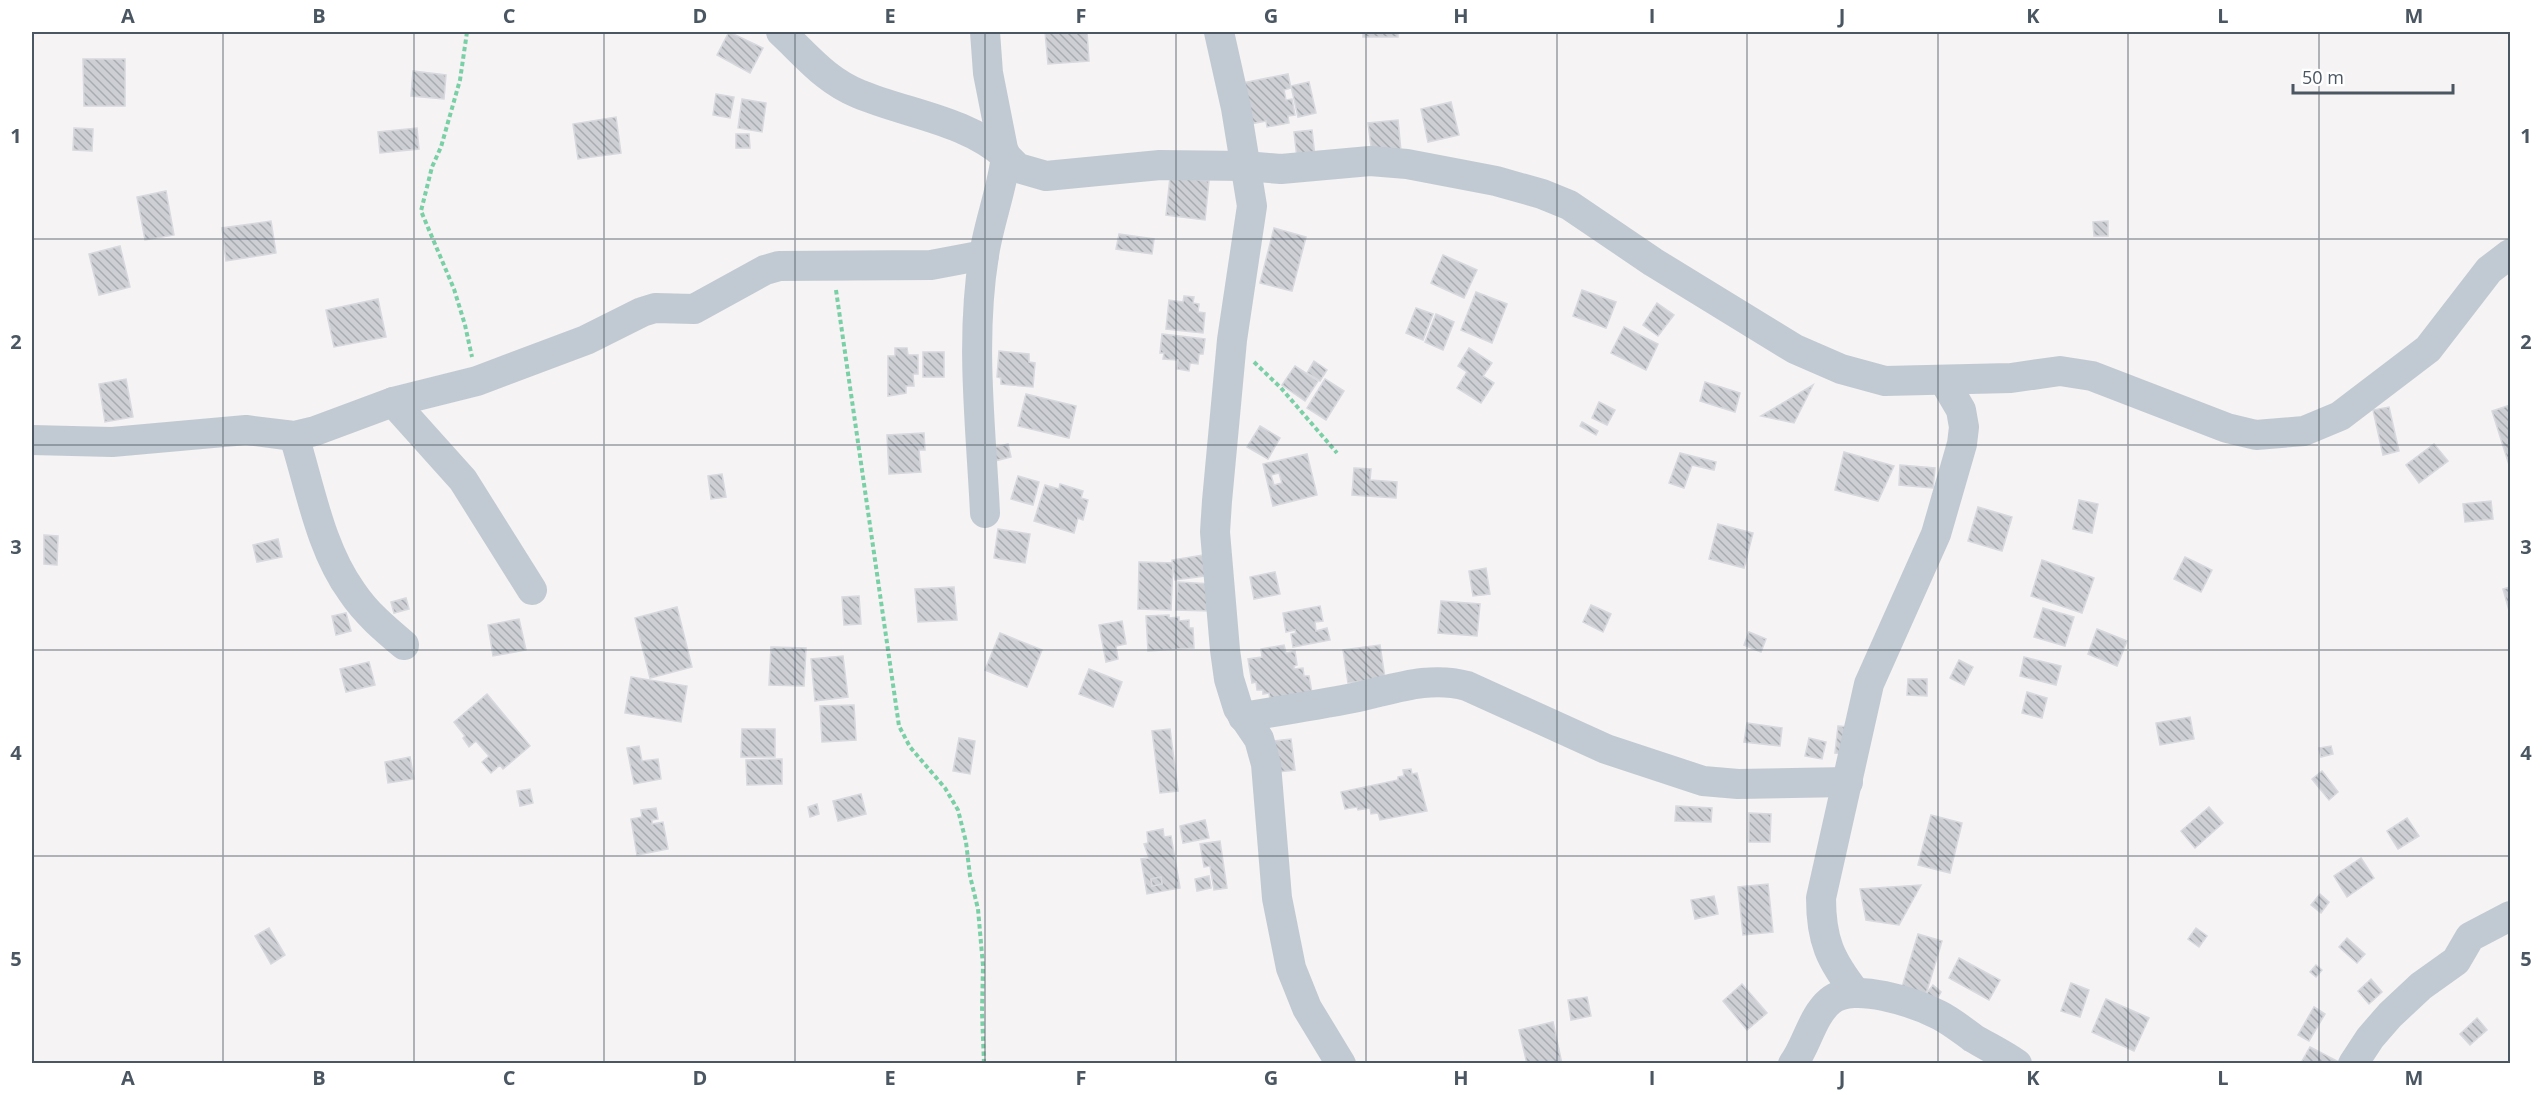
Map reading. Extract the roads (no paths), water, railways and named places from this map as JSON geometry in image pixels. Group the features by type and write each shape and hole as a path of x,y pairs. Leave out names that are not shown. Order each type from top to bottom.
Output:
{"street":[{"path":"781,32 824,75 841,85 859,94 942,122 994,146 1025,171 1046,176 1160,165 1245,166 1281,169 1371,161 1407,164 1496,181 1542,194 1569,205 1653,262 1795,349 1840,369 1885,381 2011,378 2060,371 2092,376 2227,428 2256,435 2304,431 2340,416 2428,349 2489,270 2511,254"},
{"path":"985,32 988,73 1006,156 984,255 976,349 986,513"},
{"path":"1219,32 1236,108 1252,206 1232,340 1215,532 1229,679 1238,708 1259,739 1266,764 1277,898 1291,968 1307,1008 1341,1064"},
{"path":"32,440 112,442 246,430 294,436 339,424 393,402 477,381 586,340 642,312 656,308 694,309 765,270 779,266 931,265 984,255"},
{"path":"1856,993 1831,957 1821,920 1821,898 1869,684 1936,534 1945,495 1960,452 1964,427 1961,410 1944,381"},
{"path":"393,402 463,480 532,590"},
{"path":"294,436 329,550 338,570 372,617 404,645"},
{"path":"1243,717 1353,698 1414,683 1451,682 1606,749 1703,781 1738,784 1848,782"},
{"path":"2353,1064 2370,1038 2390,1015 2421,986 2456,961 2470,937 2511,916"},
{"path":"1793,1064 1802,1051 1818,1015 1828,1002 1837,996 1856,993 1907,1001 1940,1015 2017,1064"}]}
